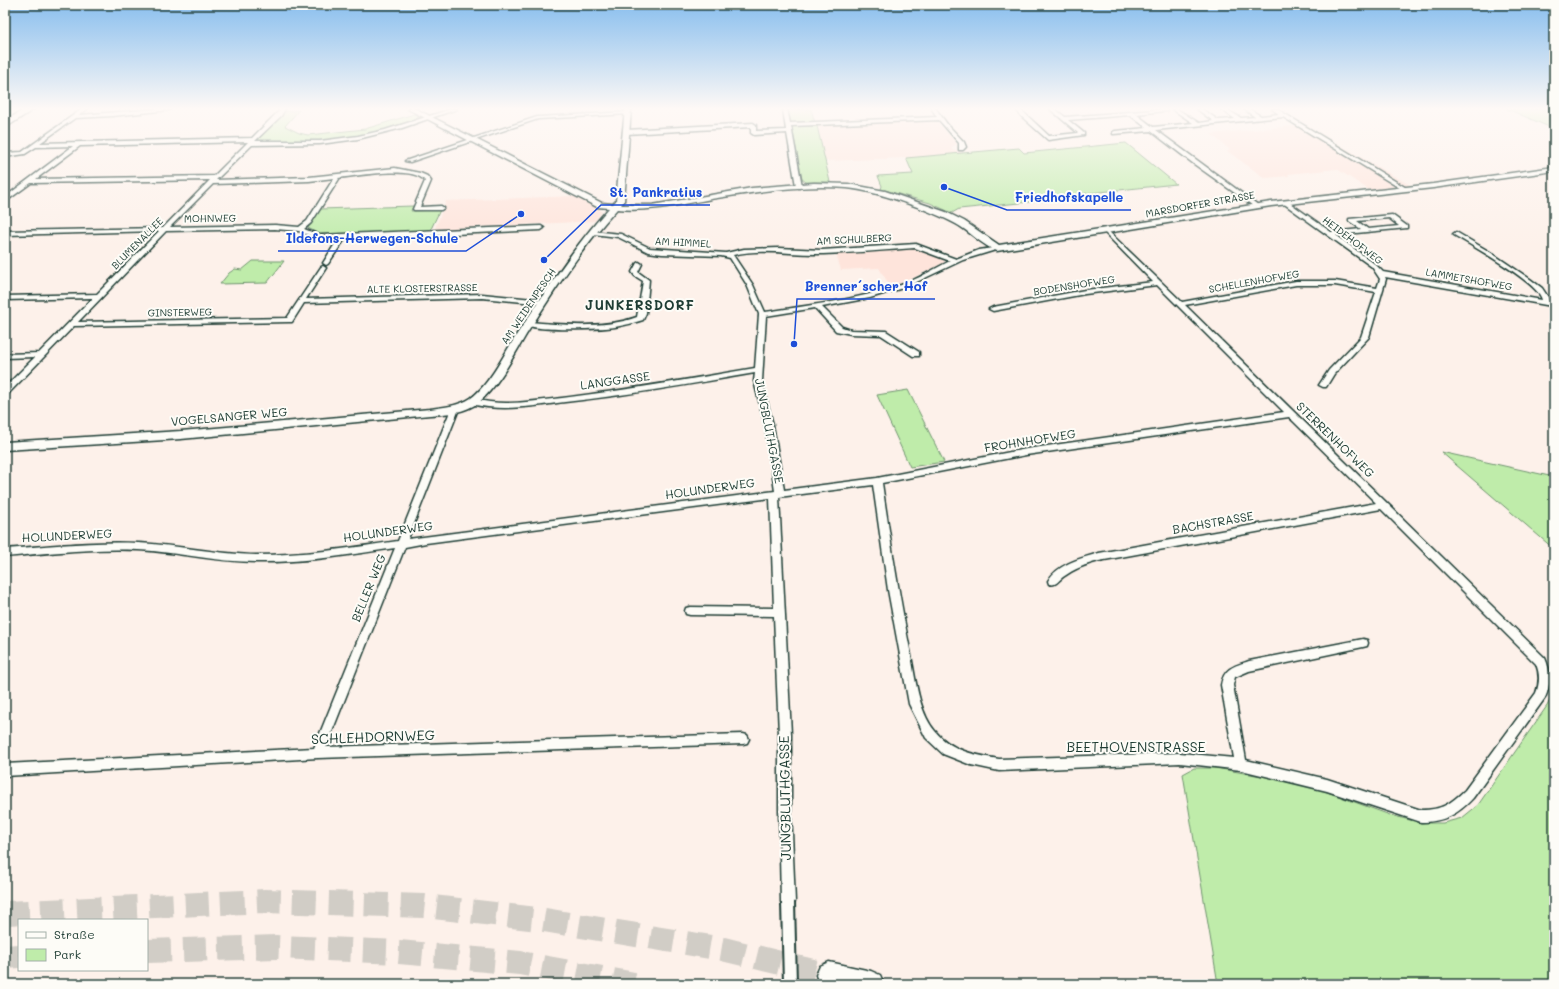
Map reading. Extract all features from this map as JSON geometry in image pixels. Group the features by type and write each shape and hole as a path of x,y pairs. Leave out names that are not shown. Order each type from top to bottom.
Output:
{"highway":[{"path":"829,975 871,984"}],"street":[{"path":"5,200 64,155"},
{"name":"BLUMENALLEE","path":"5,392 238,155"},
{"path":"408,161 426,155"},
{"path":"500,155 591,202 600,205 652,207 752,190 799,186 848,186 872,190 900,198 952,219 997,248"},
{"path":"615,206 620,200 624,155"},
{"path":"793,155 799,186"},
{"path":"1187,155 1256,206"},
{"path":"1350,155 1405,189"},
{"name":"MARSDORFER STRASSE","path":"763,314 817,306 893,289 919,280 956,261 997,248 1256,206 1405,189 1554,169"},
{"path":"30,181 309,179 383,170 407,171 425,177 428,181 416,209 441,208"},
{"path":"300,229 309,222 336,179"},
{"path":"5,193 15,193"},
{"name":"HEIDEHOFWEG","path":"1285,202 1374,266 1381,274 1383,279 1365,337 1359,345 1326,376 1323,385"},
{"name":"AM WEIDENPESCH","path":"455,409 474,402 481,397 543,302 593,232 615,206"},
{"path":"1331,234 1405,227 1390,216 1351,220 1366,230"},
{"name":"MOHNWEG","path":"5,233 275,227 300,229 318,237 343,237 541,228"},
{"name":"STERRENHOFWEG","path":"1106,231 1538,656 1544,668"},
{"name":"AM HIMMEL","path":"593,232 619,235 648,250 727,255"},
{"path":"1456,234 1488,253 1540,289 1545,297 1546,303"},
{"path":"302,301 343,237"},
{"name":"AM SCHULBERG","path":"727,255 744,251 787,250 822,252 916,246 956,261"},
{"path":"727,255 732,257 750,285 763,314"},
{"path":"529,324 584,326 625,323 640,318 646,280 637,275 635,272 639,264"},
{"name":"LAMMETSHOFWEG","path":"1381,274 1554,304"},
{"name":"BODENSHOFWEG","path":"993,308 1085,292 1158,283"},
{"name":"SCHELLENHOFWEG","path":"1180,304 1296,283 1335,283 1379,290"},
{"path":"5,298 99,296"},
{"name":"ALTE KLOSTERSTRASSE","path":"302,301 482,296 543,302"},
{"name":"GINSTERWEG","path":"72,324 289,320 302,301"},
{"path":"817,306 839,329 851,332 884,333 916,354"},
{"name":"JUNGBLUTHGASSE","path":"763,314 758,382 769,425 777,493 790,984"},
{"path":"5,356 41,355"},
{"name":"LANGGASSE","path":"474,402 486,406 505,406 595,396 758,370"},
{"name":"VOGELSANGER WEG","path":"5,446 182,435 455,409"},
{"name":"BELLER WEG","path":"318,753 455,409"},
{"name":"FROHNHOFWEG","path":"777,493 877,481 1026,452 1291,414"},
{"name":"BEETHOVENSTRASSE","path":"877,481 893,590 915,704 930,734 947,750 971,760 999,765 1180,758 1241,764 1327,785 1406,812 1421,816 1433,816 1456,807 1469,794 1541,695 1545,685 1546,676 1544,668"},
{"name":"HOLUNDERWEG","path":"5,553 124,546 157,548 202,555 243,558 306,556 400,545 426,539 777,493"},
{"name":"BACHSTRASSE","path":"1053,581 1062,572 1077,563 1099,557 1383,505"},
{"path":"690,611 780,612"},
{"path":"1241,764 1227,685 1228,677 1231,673 1249,666 1363,643"},
{"name":"SCHLEHDORNWEG","path":"5,770 318,753 743,739"}],"shaded area":[{"path":"824,155 938,155 906,158 825,161"},
{"path":"1233,155 1357,155 1410,185 1369,190 1337,169 1265,178"},
{"path":"574,196 598,207 601,213 595,221 457,228 434,231 446,201"},
{"path":"914,248 944,258 944,263 904,282 890,286 879,268 841,270 836,253"}],"green space":[{"path":"797,155 824,155 830,182 806,182 802,179"},
{"path":"938,155 1141,155 1176,184 1071,195 1070,198 959,209 952,213 930,203 881,189 882,186 878,176 913,174 906,158"},
{"path":"413,206 411,211 440,210 430,231 323,236 308,228 320,209"},
{"path":"253,261 284,261 267,283 220,284 229,273 235,269 242,270"},
{"path":"908,390 944,462 910,467 877,395"},
{"path":"1441,452 1554,477 1554,549"},
{"path":"1554,692 1554,984 1218,984 1183,774 1194,768 1215,768 1279,779 1319,789 1390,815 1422,823 1443,823 1462,818 1478,805 1547,706"}],"tunnel":[{"path":"5,913 265,901 424,906 538,919 723,949 829,975"},
{"path":"148,951 276,947 399,952 520,963 634,984"},
{"path":"5,957 18,956"}],"place":[{"name":"Friedhofskapelle","path":"944,187"},
{"name":"Ildefons-Herwegen-Schule","path":"521,214"},
{"name":"St. Pankratius","path":"544,260"},
{"name":"Brenner´scher Hof","path":"794,344"}],"district":[{"name":"JUNKERSDORF","path":"640,305"}]}
